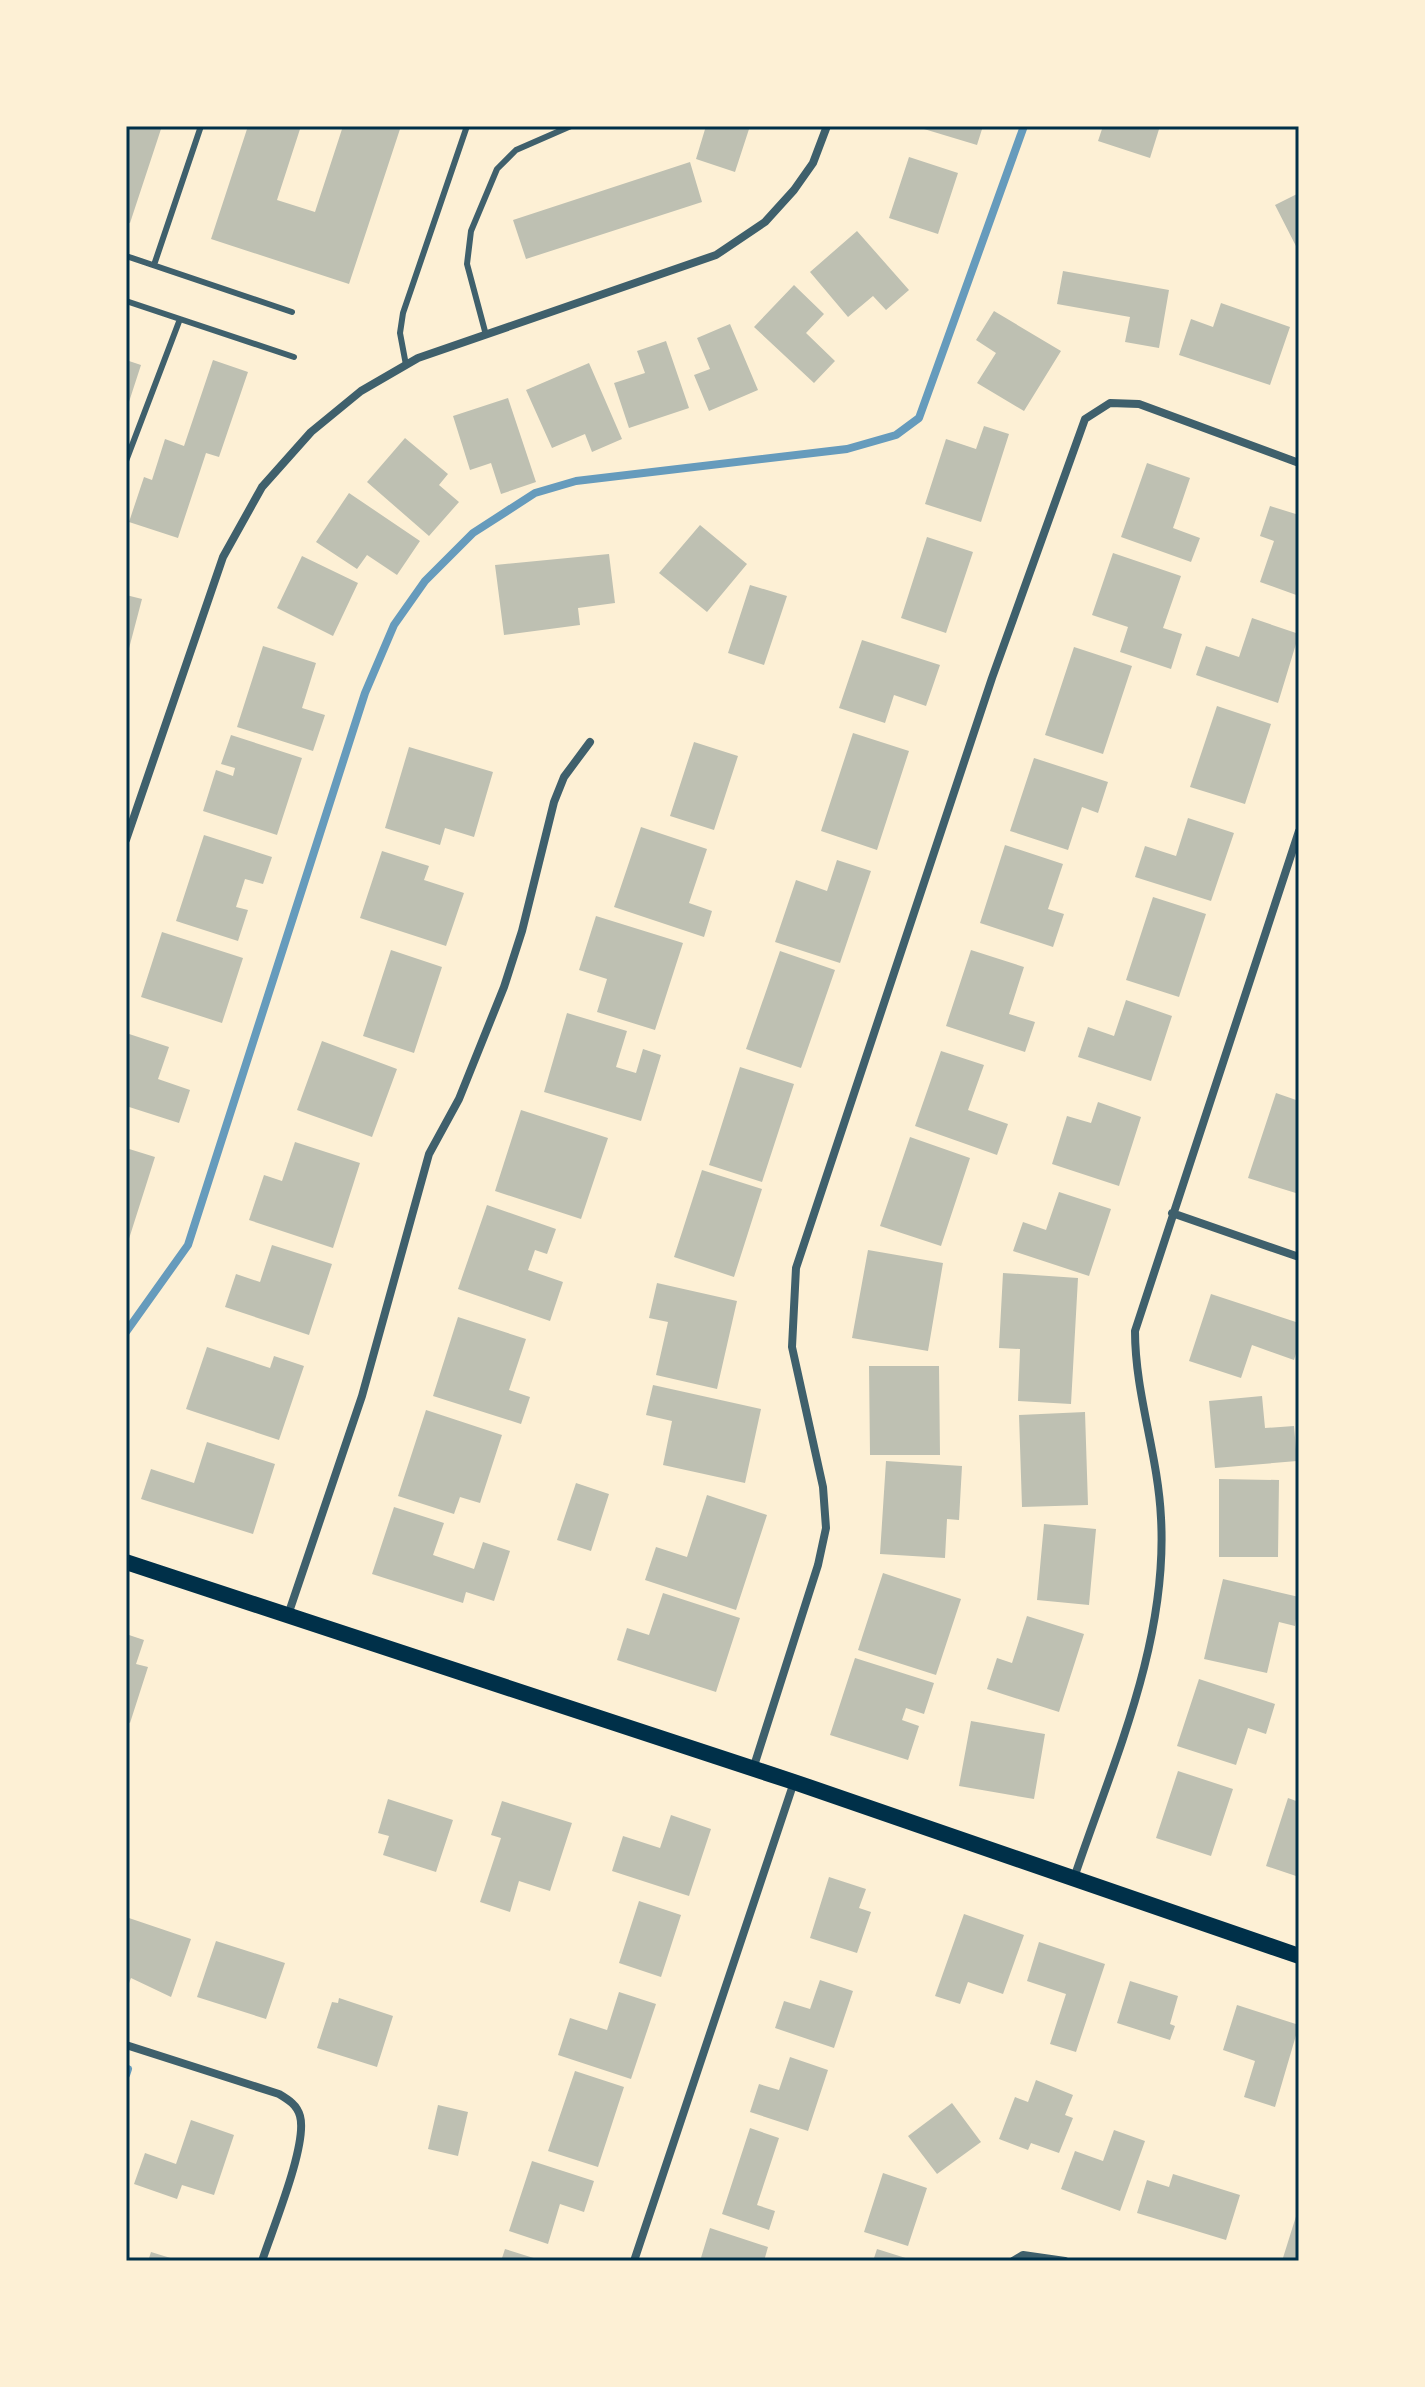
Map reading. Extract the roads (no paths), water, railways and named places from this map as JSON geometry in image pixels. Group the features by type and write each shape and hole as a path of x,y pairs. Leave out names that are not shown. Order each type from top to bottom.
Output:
{"main road":[{"path":"126,1562 794,1782 1299,1956"}],"street":[{"path":"126,840 223,557 262,487 311,432 361,391 406,365 674,271 729,248 765,222 794,190 813,163 827,126"},
{"path":"753,1769 818,1565 826,1528 823,1487 792,1347 796,1268 992,678 1085,419 1110,403 1139,404 1299,463"},
{"path":"288,1615 362,1396 420,1180 441,1127 459,1099 504,987 522,931 554,802 564,777 590,742"},
{"path":"1074,1878 1145,1669 1156,1620 1162,1571 1155,1456 1135,1368 1135,1331 1299,831"},
{"path":"1172,1213 1299,1257"},
{"path":"634,2261 794,1782"},
{"path":"126,2045 279,2094 297,2108 301,2118 299,2148 262,2261"},
{"path":"1013,2261 1023,2255 1065,2261"}],"lane":[{"path":"154,265 201,126"},
{"path":"406,365 400,333 403,313 467,126"},
{"path":"486,335 467,264 471,231 497,169 516,150 571,126"},
{"path":"126,256 292,312"},
{"path":"126,301 294,357"},
{"path":"126,461 180,319"}],"waterway":[{"path":"126,1332 188,1245 365,693 394,625 425,581 473,533 535,493 576,481 847,449 896,435 919,418 1024,126"},
{"path":"126,2075 128,2069"}]}
